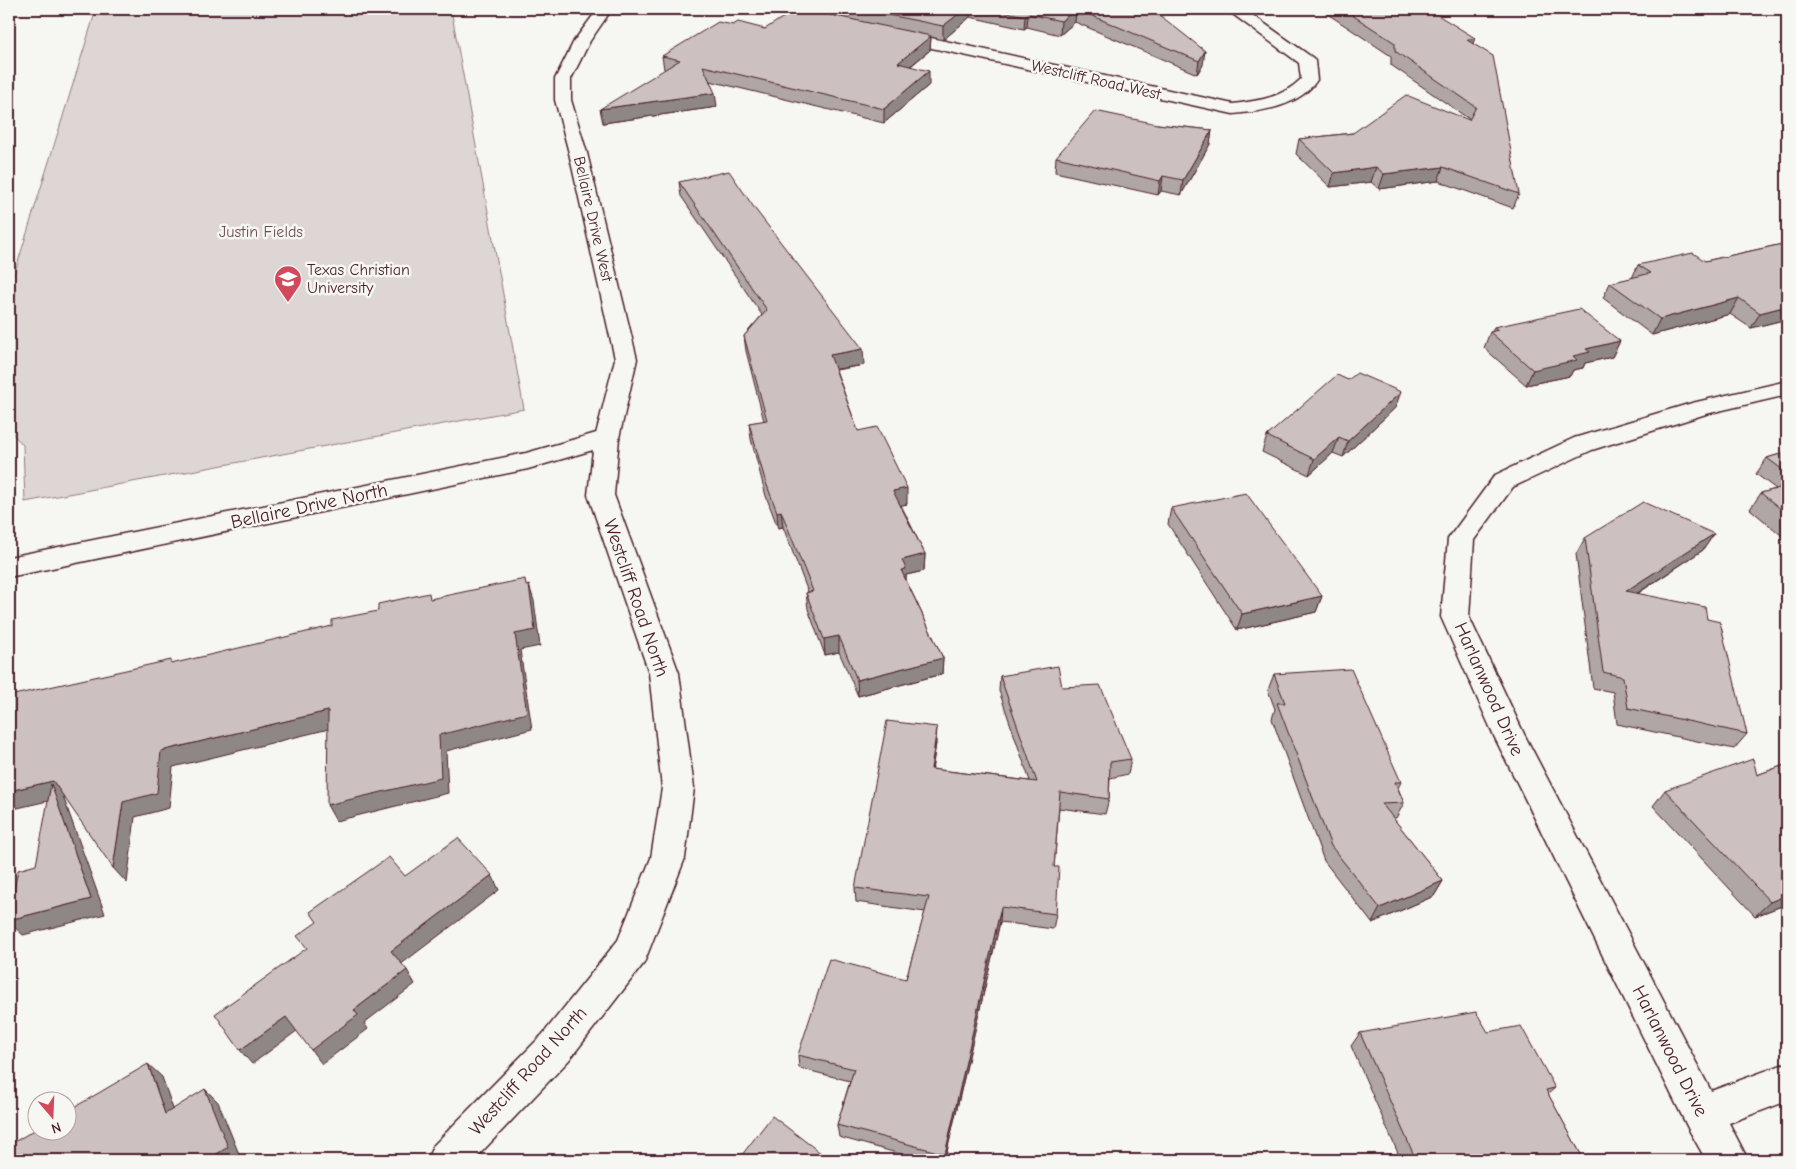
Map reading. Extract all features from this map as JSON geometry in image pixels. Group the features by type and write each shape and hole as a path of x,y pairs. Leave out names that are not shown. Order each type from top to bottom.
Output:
{"street":[{"name":"Bellaire Drive West","path":"605,9 582,41 563,79 563,100 578,153 626,359 607,438"},
{"path":"771,9 842,24"},
{"name":"Westcliff Road West","path":"880,32 1233,109 1260,106 1284,100 1301,90 1310,80 1307,61 1236,9"},
{"name":"Harlanwood Drive","path":"1728,1160 1702,1114 1509,736 1455,617 1461,539 1504,481 1583,444 1700,408 1787,388"},
{"name":"Bellaire Drive North","path":"9,567 528,461 607,438"},
{"name":"Westcliff Road North","path":"446,1160 556,1047 631,951 668,858 678,788 664,673 601,495 607,438"},
{"path":"1702,1114 1787,1082"}],"green space":[{"name":"Justin Fields","path":"86,9 451,9 524,409 25,502 23,445 9,430 9,291 94,16"}],"building":[{"path":"796,9 931,36 898,63 929,71 884,109 703,66 715,93 600,109 680,60 662,56 718,22 733,25 738,22 765,29"},
{"path":"859,9 965,9 943,26"},
{"path":"990,9 1076,9 1061,21"},
{"path":"1076,9 1152,9 1205,51 1199,61"},
{"path":"1343,9 1428,9 1475,38 1467,40 1493,56 1519,194 1443,167 1384,174 1376,167 1334,173 1299,139 1353,133 1406,95 1469,120 1476,107 1395,51 1395,43"},
{"path":"1095,111 1157,124 1212,130 1183,180 1163,176 1160,181 1056,157"},
{"path":"729,171 755,209 863,349 830,355 858,431 877,427 907,488 893,491 925,554 902,560 906,569 901,570 943,658 857,680 839,636 824,639 806,593 813,591 781,511 777,512 765,480 749,423 767,420 744,336 767,310 679,182"},
{"path":"1787,243 1787,306 1760,313 1739,298 1660,319 1610,283 1651,273 1638,265 1693,253 1705,261"},
{"path":"1579,309 1620,341 1586,349 1590,352 1573,356 1577,360 1533,370 1490,332 1498,330 1494,327"},
{"path":"1357,373 1401,392 1348,441 1339,437 1314,459 1267,436 1337,375 1348,380"},
{"path":"1787,452 1787,473 1767,458"},
{"path":"1787,486 1787,514 1761,493"},
{"path":"1246,493 1322,596 1242,614 1171,508"},
{"path":"1643,502 1714,534 1626,591 1705,607 1707,619 1720,622 1747,734 1628,708 1623,677 1603,672 1585,538"},
{"path":"525,579 526,586 529,585 535,630 515,634 527,713 439,735 441,778 327,805 328,711 161,751 157,793 123,802 113,868 53,781 9,791 9,696 171,660 171,664 332,626 332,620 378,611 378,604 429,593 430,599"},
{"path":"1058,666 1062,687 1100,685 1131,759 1110,762 1109,799 1060,792 1054,867 1059,867 1056,914 1001,907 945,1154 837,1125 854,1069 798,1055 829,959 906,979 929,897 855,888 887,721 937,727 931,769 1037,782 1000,676"},
{"path":"1351,669 1401,782 1395,782 1404,803 1382,804 1443,881 1380,908 1331,846 1277,703 1285,703 1274,674"},
{"path":"1753,759 1757,775 1787,764 1787,895 1770,902 1665,790"},
{"path":"51,784 91,899 9,920 18,870 36,865"},
{"path":"458,838 492,875 391,951 407,970 354,1010 358,1015 311,1050 286,1017 240,1050 215,1014 307,948 297,936 317,922 310,912 389,857 405,876"},
{"path":"1476,1012 1488,1032 1521,1026 1555,1088 1546,1090 1584,1160 1416,1160 1360,1033"},
{"path":"148,1064 165,1114 205,1089 228,1147 207,1160 9,1160 9,1145 28,1134 28,1142 78,1142 78,1105"},
{"path":"772,1116 830,1160 738,1160"}],"place":[{"name":"Texas Christian University","path":"288,303"}]}
